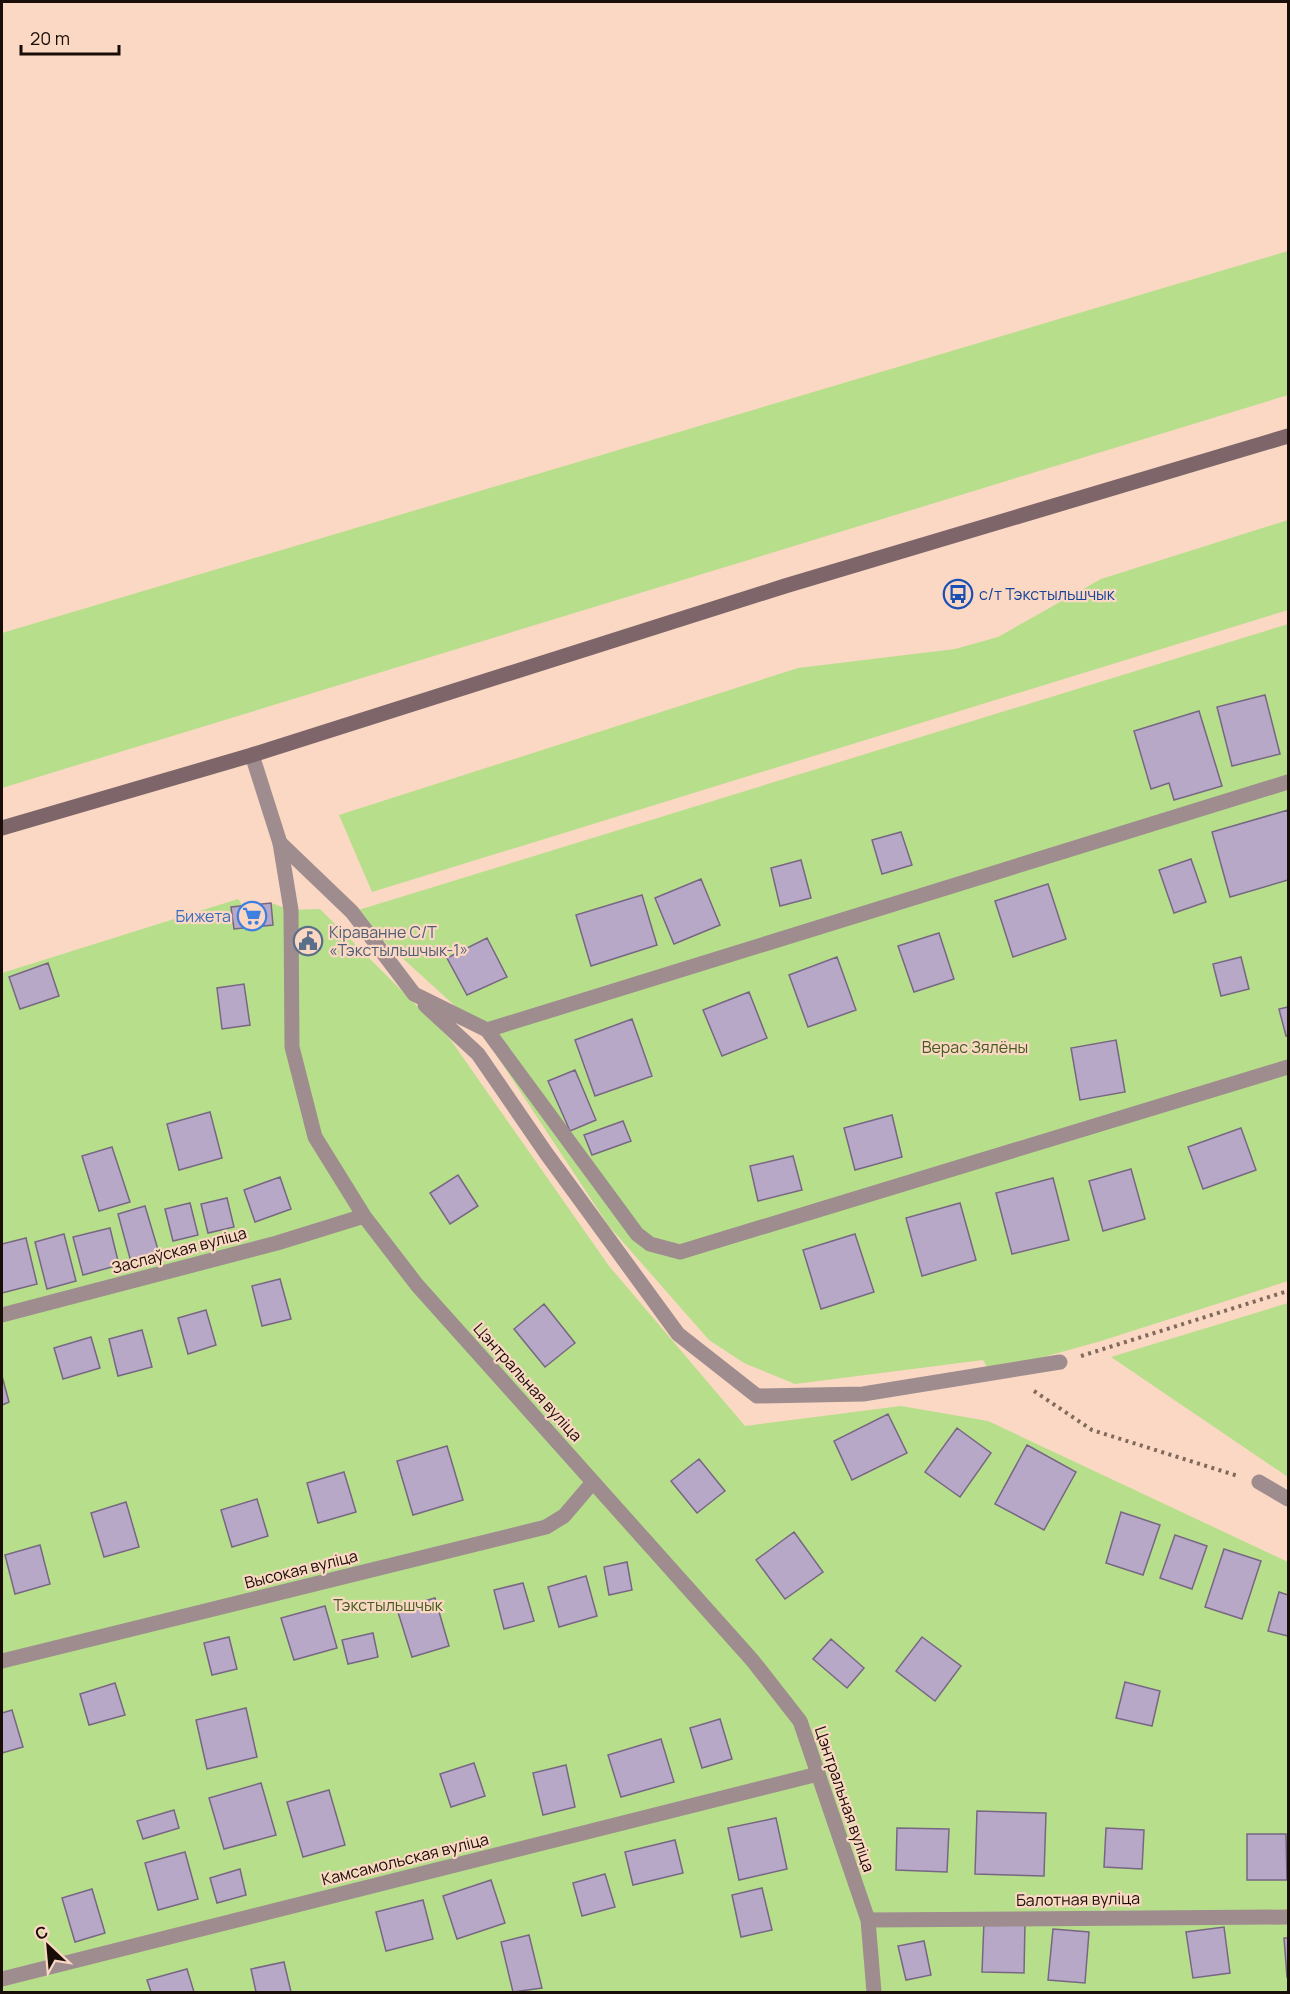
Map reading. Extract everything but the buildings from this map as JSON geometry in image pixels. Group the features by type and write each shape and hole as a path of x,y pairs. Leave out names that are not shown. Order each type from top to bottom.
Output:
{"main road":[{"path":"2,828 252,755 785,586 1288,436"}],"street":[{"name":"Цэнтральная вуліца","path":"252,755 280,843 291,910 292,1047 315,1137 364,1216 417,1285 753,1662 800,1721 868,1920 874,1992"},
{"path":"487,1030 1288,782"},
{"path":"280,843 352,912 414,994 478,1054 546,1154 678,1334 757,1396 862,1394 1060,1362"},
{"path":"414,994 487,1030 637,1234 651,1244 680,1252 1288,1067"},
{"name":"Заслаўская вуліца","path":"2,1315 277,1243 364,1216"},
{"name":"Высокая вуліца","path":"2,1661 546,1527 564,1516 593,1482"},
{"path":"1259,1482 1288,1499"},
{"name":"Камсамольская вуліца","path":"2,1979 818,1774"},
{"name":"Балотная вуліца","path":"868,1920 1288,1917"}],"path":[{"path":"1060,1362 1288,1291"},
{"path":"1011,1369 1039,1395 1092,1430 1259,1482"}],"green space":[{"path":"1288,251 1288,395 2,788 2,633"},
{"path":"1288,520 1288,610 372,892 339,815 798,668 955,649 998,637 1101,579"},
{"name":"Верас Зялёны","path":"1288,624 1288,1281 1101,1341 990,1372 983,1360 795,1384 744,1363 709,1340 608,1225 478,1027 352,912"},
{"name":"Тэкстыльшчык","path":"238,899 243,906 271,903 291,910 320,909 450,1039 609,1266 745,1426 901,1406 988,1421 1288,1562 1288,1992 2,1992 2,973"},
{"path":"1288,1303 1288,1477 1111,1357"}],"place":[{"name":"с/т Тэкстыльшчык","path":"958,594"},
{"name":"Бижета","path":"252,916"},
{"name":"Кіраванне С/Т «Тэкстыльшчык-1»","path":"308,941"}]}
